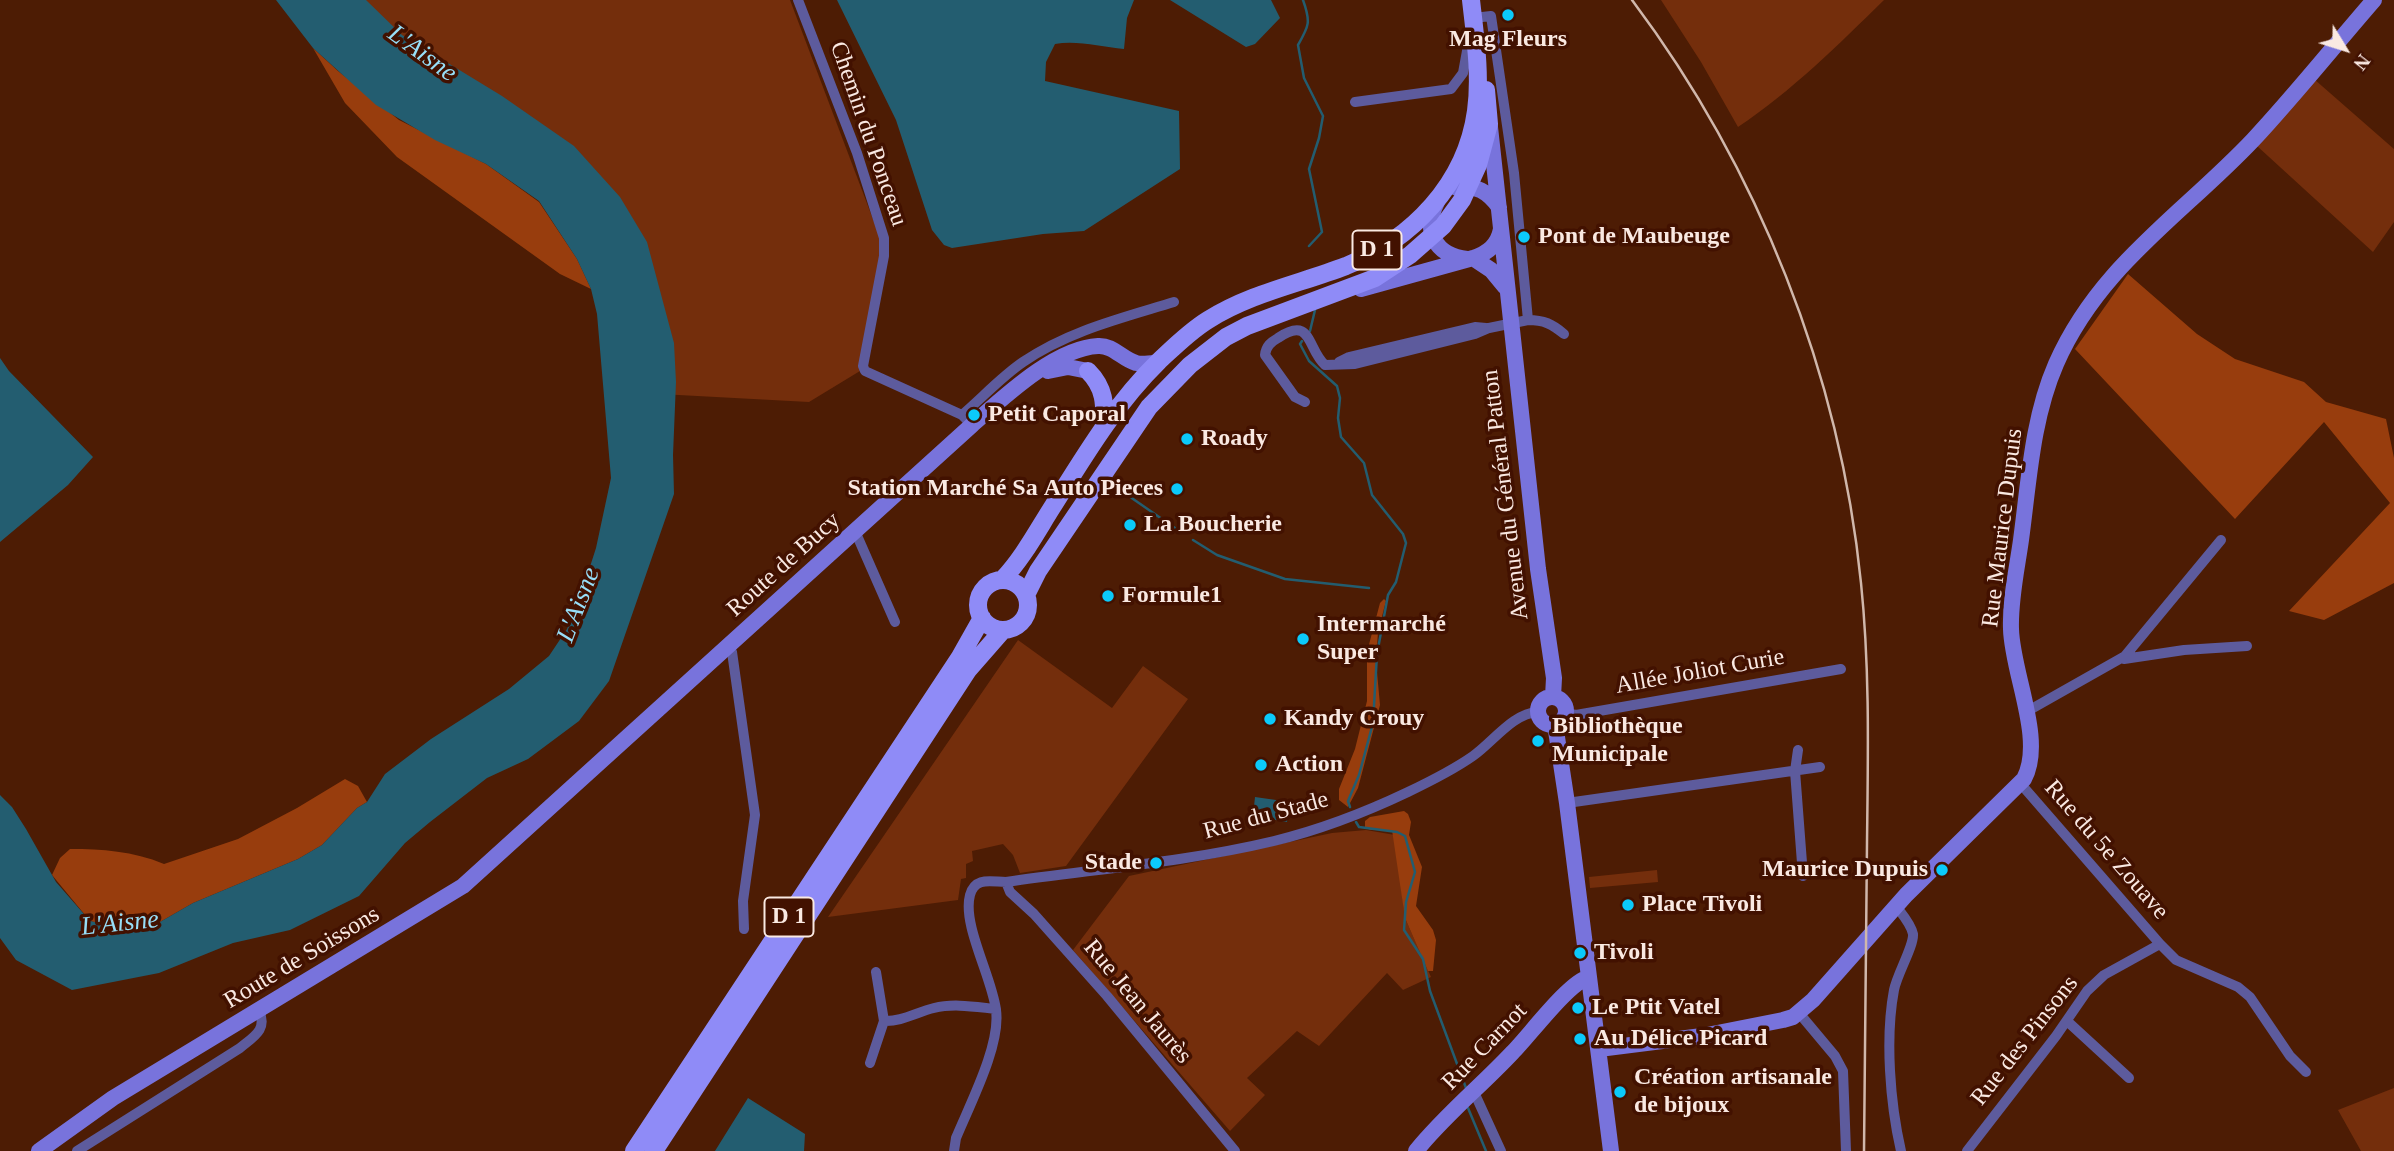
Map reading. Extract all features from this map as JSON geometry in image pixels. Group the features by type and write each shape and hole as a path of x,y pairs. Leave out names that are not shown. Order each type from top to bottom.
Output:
{"main road":[{"name":"D 1","path":"1002,580 1023,554 1104,427 1158,362 1207,321 1249,299 1365,257 1395,238 1440,198 1460,165 1476,111 1475,39 1471,0"},
{"name":"Rue Maurice Dupuis","path":"1799,1013 1966,833 2020,783 2029,767 2032,747 2012,641 2012,601 2035,436 2043,399 2068,340 2087,307 2122,264 2254,139 2374,0"},
{"name":"D 1","path":"1027,595 1038,572 1149,407 1208,349 1227,336 1266,317 1375,278 1433,237 1454,212 1478,165 1489,124 1486,87 1475,39"},
{"path":"1335,294 1392,282 1490,250 1502,228 1489,124"},
{"path":"1499,207 1486,192 1469,187 1453,189 1440,198 1431,215 1433,237 1447,253 1470,258 1491,270 1505,287"},
{"name":"Avenue du Général Patton","path":"1502,228 1505,287 1538,569 1554,678 1553,697"},
{"name":"Route de Bucy","path":"575,787 855,531 967,420 1045,366 1099,345 1108,347 1136,363 1158,362"},
{"name":"Route de Bucy","path":"1026,380 1056,368 1088,371"},
{"path":"1088,371 1097,380 1105,400 1104,427"},
{"path":"1002,580 1017,583 1027,595 1025,618 1012,629 995,629 982,618 978,610 981,593 986,586 1002,580"},
{"name":"D 1","path":"634,1151 960,657 982,618"},
{"name":"D 1","path":"654,1151 968,670 1003,630"},
{"path":"1560,719 1542,720 1538,712 1541,703 1553,697 1561,700 1560,719 1567,803 1611,1151"},
{"name":"Route de Soissons","path":"39,1151 113,1098 463,886 575,787"},
{"name":"Rue Carnot","path":"1416,1151 1572,989 1584,978 1590,977"},
{"path":"1599,1049 1702,1036 1783,1020 1799,1013"}],"street":[{"name":"Chemin du Ponceau","path":"798,0 857,153 884,238 884,256 863,366 865,371 967,420"},
{"path":"1473,18 1491,16 1514,173 1528,320"},
{"path":"1355,102 1451,89 1463,73 1467,51 1475,39"},
{"name":"Route de Bucy","path":"967,420 1020,363 1053,344 1073,334 1174,302"},
{"path":"1305,402 1296,397 1265,355 1270,343 1292,330 1300,330 1307,335 1325,365 1475,327 1489,328 1528,320 1552,324 1564,334"},
{"path":"855,531 895,622"},
{"path":"2026,712 2121,659 2221,540"},
{"path":"2121,659 2184,650 2247,646"},
{"path":"728,647 732,652 755,815 743,901 744,929"},
{"name":"Allée Joliot Curie","path":"1560,719 1841,668"},
{"name":"Rue du Stade","path":"996,1010 971,925 969,896 977,883 984,880 1006,882 1209,854 1302,834 1383,803 1441,776 1474,755 1517,719 1538,712"},
{"path":"1798,750 1795,771 1803,876"},
{"path":"1567,803 1820,767"},
{"name":"Rue du 5e Zouave","path":"2020,783 2160,944 2176,960 2238,987 2250,997 2290,1056 2306,1072"},
{"name":"Rue Jean Jaurès","path":"1006,882 1010,892 1034,914 1107,996 1235,1151"},
{"path":"1896,906 1913,935 1897,977 1892,1007 1892,1092 1900,1151"},
{"name":"Rue des Pinsons","path":"1967,1151 2087,991 2104,975 2160,944"},
{"path":"870,1063 884,1021 876,972"},
{"path":"884,1021 893,1021 936,1008 962,1006 996,1010 995,1041 956,1138 954,1151"},
{"path":"77,1151 240,1048 261,1029 263,1024 259,1011"},
{"path":"1799,1013 1835,1056 1843,1071 1846,1151"},
{"path":"2067,1021 2129,1079"},
{"path":"1474,1093 1501,1151"}],"shaded area":[{"path":"312,0 790,0 882,243 860,371 809,402 660,394 600,216"},
{"path":"1661,0 1884,0 1796,83 1738,127"},
{"path":"313,48 399,120 486,164 539,202 577,259 591,289 560,274 397,157 345,103"},
{"path":"2314,79 2394,149 2394,222 2373,252 2257,146"},
{"path":"2128,274 2197,334 2235,359 2304,382 2326,402 2386,419 2394,458 2394,583 2324,620 2289,611 2390,503 2324,422 2235,519 2075,349"},
{"path":"1384,599 1386,601 1378,632 1376,661 1380,705 1358,788 1348,807 1339,800 1339,789 1355,749 1367,701 1367,652 1380,603"},
{"path":"1018,640 1112,708 1143,666 1188,699 1066,866 1020,873 1013,855 1003,844 972,851 973,861 966,864 966,878 961,879 958,900 828,917"},
{"path":"345,779 358,786 367,802 357,808 322,845 298,859 193,903 153,926 117,927 90,921 52,875 60,858 70,849 117,852 164,864 238,839"},
{"path":"1404,811 1411,822 1409,835 1422,867 1416,906 1433,930 1436,940 1433,971 1428,971 1405,918 1392,830 1365,828 1365,821 1370,817"},
{"path":"1366,830 1395,835 1405,918 1431,977 1403,990 1387,973 1319,1046 1297,1031 1247,1078 1265,1095 1230,1131 1073,950 1129,876 1332,833"},
{"path":"1657,870 1658,882 1590,888 1589,877"},
{"path":"2394,1088 2394,1151 2361,1151 2338,1110"}],"water":[{"name":"L'Aisne","path":"276,0 366,0 402,35 502,96 574,146 620,197 647,242 674,343 674,494 609,681 579,721 528,759 487,778 430,822 405,843 359,896 290,930 233,943 159,973 72,990 16,960 0,938 0,795 12,807 56,882 90,921 117,927 153,926 193,903 298,859 322,845 357,808 367,802 385,774 431,739 509,689 549,656 567,629 578,604 596,548 611,478 597,314 591,289 577,259 539,201 486,164 435,140 376,105 313,48"},
{"path":"837,0 1134,0 1127,18 1124,49 1080,43 1055,44 1046,62 1045,81 1179,111 1180,169 1084,231 1043,234 952,248 944,245 932,230 896,120"},
{"path":"1170,0 1271,0 1280,18 1255,44 1246,47"},
{"path":"0,358 9,371 93,457 68,485 0,542"},
{"path":"1255,797 1290,802 1287,822 1253,816"},
{"path":"748,1098 805,1134 804,1151 715,1151"}],"waterway":[{"path":"1303,0 1308,24 1298,45 1304,78 1323,116 1309,169 1322,232 1309,246"},
{"path":"1310,331 1315,310"},
{"path":"1302,341 1300,344 1309,361 1337,386 1341,437 1364,463 1372,495 1403,534 1406,543 1396,582 1388,595 1377,654 1373,723 1359,775 1348,801 1350,807"},
{"path":"1123,492 1175,528"},
{"path":"1193,540 1217,555 1285,579 1369,588"},
{"path":"1356,822 1359,827 1397,832 1405,836 1415,872 1406,902 1404,930 1423,959 1430,991 1466,1088"},
{"path":"1468,1108 1486,1151"}],"railway":[{"path":"1632,0 1677,65 1718,133 1754,203 1786,276 1813,351 1834,427 1850,505 1861,583 1867,681 1864,1151"}],"place":[{"name":"Mag Fleurs","path":"1508,15"},
{"name":"Pont de Maubeuge","path":"1524,237"},
{"name":"Petit Caporal","path":"974,415"},
{"name":"Roady","path":"1187,439"},
{"name":"Station Marché Sa Auto Pieces","path":"1177,489"},
{"name":"La Boucherie","path":"1130,525"},
{"name":"Formule1","path":"1108,596"},
{"name":"Intermarché Super","path":"1303,639"},
{"name":"Kandy Crouy","path":"1270,719"},
{"name":"Bibliothèque Municipale","path":"1538,741"},
{"name":"Action","path":"1261,765"},
{"name":"Stade","path":"1156,863"},
{"name":"Maurice Dupuis","path":"1942,870"},
{"name":"Place Tivoli","path":"1628,905"},
{"name":"Tivoli","path":"1580,953"},
{"name":"Le Ptit Vatel","path":"1578,1008"},
{"name":"Au Délice Picard","path":"1580,1039"},
{"name":"Création artisanale de bijoux","path":"1620,1092"}]}
